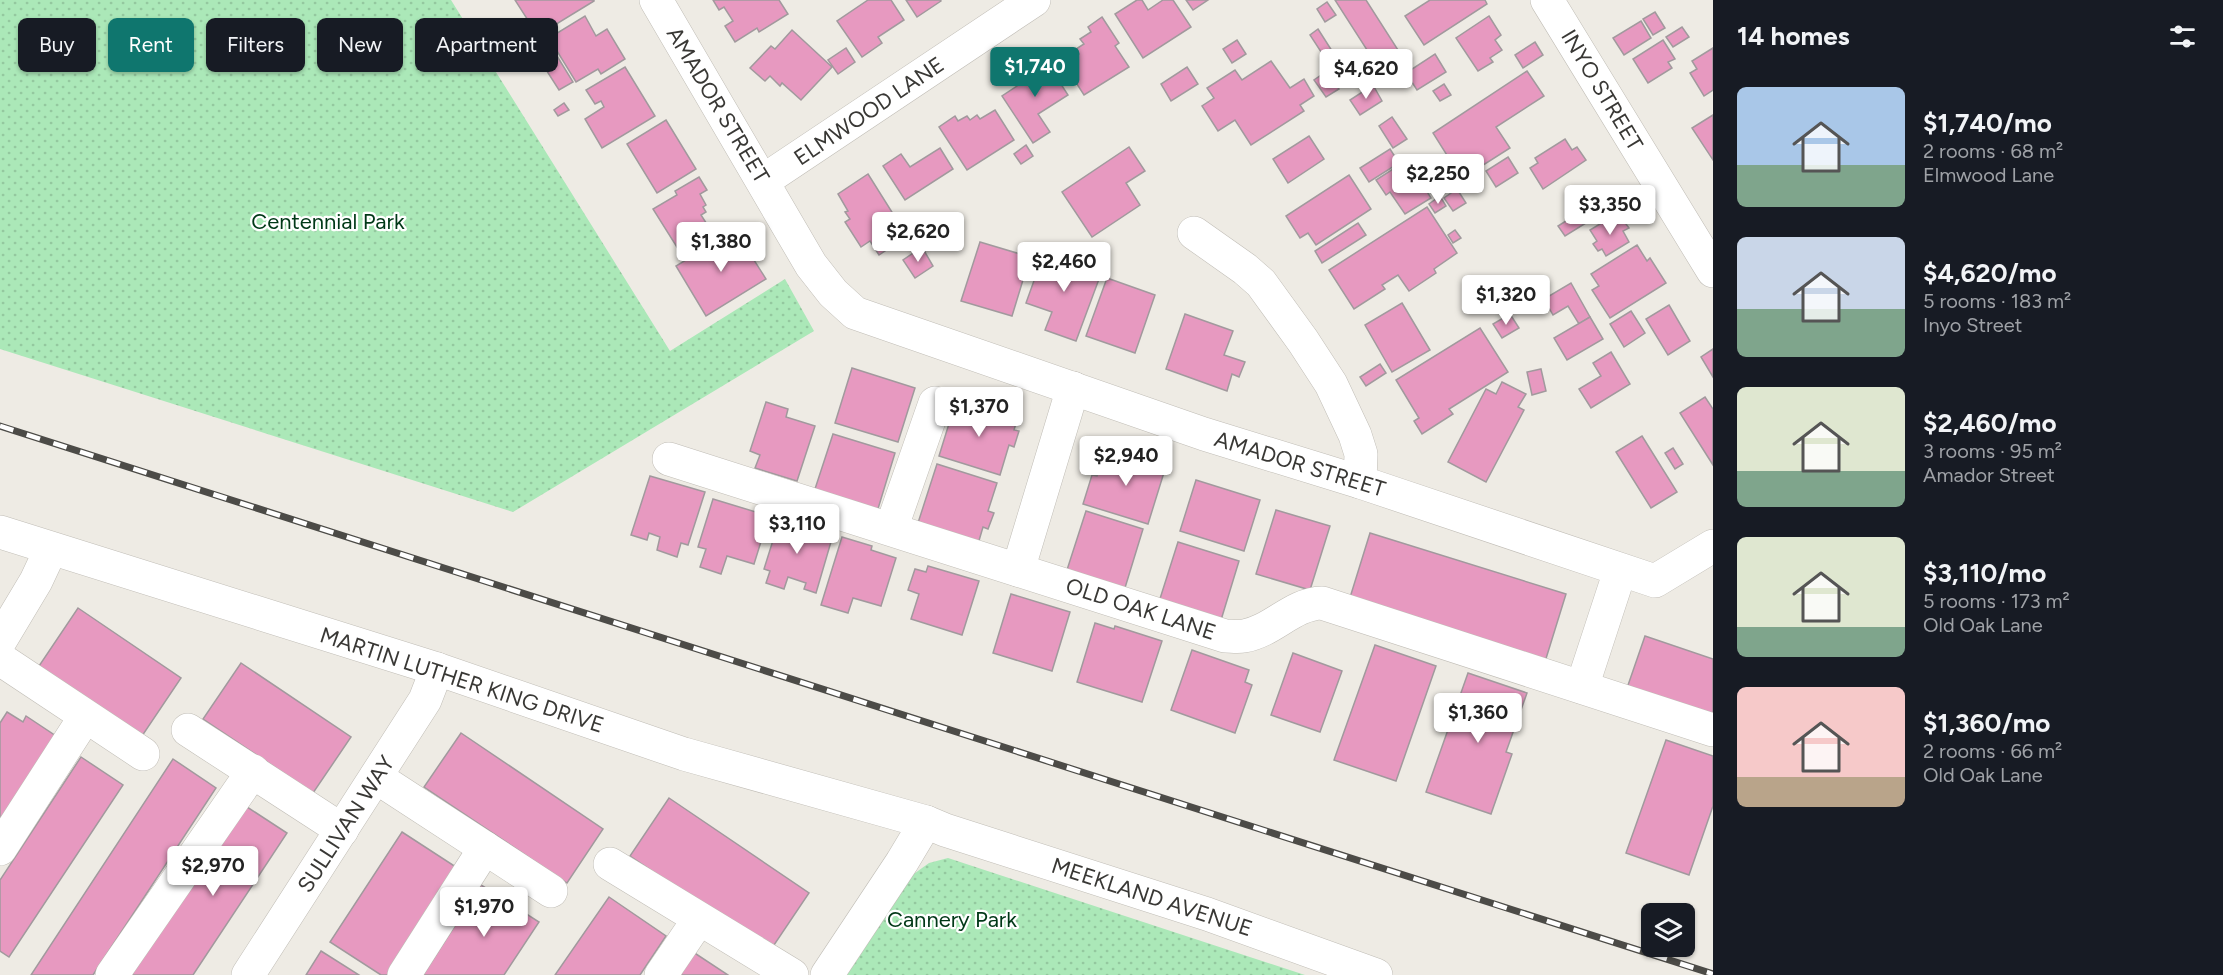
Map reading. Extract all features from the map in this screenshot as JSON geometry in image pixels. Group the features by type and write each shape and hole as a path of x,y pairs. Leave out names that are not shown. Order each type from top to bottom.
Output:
{"street":[{"name":"AMADOR STREET","path":"656,0 812,265 833,293 855,313 1204,434 1360,482 1655,581 1713,546"},
{"name":"ELMWOOD LANE","path":"763,181 1034,0"},
{"name":"INYO STREET","path":"1548,0 1713,271"},
{"path":"1194,233 1245,269 1260,283 1303,341 1331,384 1355,435 1361,454 1360,482"},
{"path":"1018,570 1073,388"},
{"path":"891,529 935,403"},
{"name":"OLD OAK LANE","path":"669,459 1225,636 1245,636 1267,627 1299,608 1322,603 1713,730"},
{"name":"MARTIN LUTHER KING DRIVE","path":"0,532 436,669 684,753 926,822"},
{"path":"0,641 36,581 51,549"},
{"path":"1582,687 1620,571"},
{"path":"0,659 143,754"},
{"name":"SULLIVAN WAY","path":"248,975 425,700 436,669"},
{"path":"0,849 85,717"},
{"path":"188,730 342,830"},
{"path":"112,975 253,771"},
{"path":"376,777 551,891"},
{"path":"827,975 926,822"},
{"name":"MEEKLAND AVENUE","path":"926,822 1207,914 1376,975"},
{"path":"404,975 485,848"},
{"path":"610,864 792,975"},
{"path":"661,975 699,919"}],"green space":[{"name":"Centennial Park","path":"0,0 451,0 462,18 415,18 415,72 496,72 670,351 785,279 814,331 513,512 0,349"},
{"name":"Cannery Park","path":"948,858 1305,975 847,975 911,876 929,863"}],"building":[{"path":"515,0 594,0 558,23 558,18 527,18"},
{"path":"713,0 779,0 788,14 759,32 757,28 735,42 725,26 733,21 724,7 719,10"},
{"path":"868,0 891,0 904,20 878,37 882,43 862,57 837,21"},
{"path":"906,0 940,0 941,1 917,17"},
{"path":"1137,0 1142,0 1148,10 1163,0 1173,0 1191,27 1143,58 1115,14"},
{"path":"1186,0 1208,0 1193,10"},
{"path":"1335,0 1366,0 1398,50 1376,64"},
{"path":"1430,0 1485,0 1487,4 1424,45 1405,16"},
{"path":"1327,2 1336,15 1325,22 1317,9"},
{"path":"1655,12 1665,28 1653,35 1643,19"},
{"path":"585,16 596,36 607,29 625,59 601,74 598,69 576,82 558,53 558,32"},
{"path":"1489,16 1501,35 1495,40 1502,50 1490,58 1493,62 1478,71 1456,38"},
{"path":"1102,17 1119,43 1115,46 1129,67 1084,95 1064,64 1079,54 1076,49 1084,44 1080,39 1091,32 1088,27"},
{"path":"1641,21 1651,38 1624,55 1613,38"},
{"path":"1682,27 1689,37 1673,47 1666,37"},
{"path":"1318,29 1348,76 1340,81 1310,35"},
{"path":"792,30 832,67 801,100 782,83 780,86 770,76 765,81 750,68 771,46 775,49"},
{"path":"1237,40 1246,54 1232,63 1223,49"},
{"path":"1663,40 1675,59 1668,62 1672,68 1648,83 1633,59"},
{"path":"1535,42 1543,55 1523,68 1515,55"},
{"path":"846,48 855,62 838,74 828,60"},
{"path":"1713,48 1713,90 1704,96 1690,73 1697,69 1692,61"},
{"path":"1435,54 1446,72 1417,90 1406,73"},
{"path":"558,58 573,82 559,90 547,72 558,72"},
{"path":"1044,58 1068,95 1038,114 1050,132 1033,143 1002,96 1026,80 1021,72"},
{"path":"1271,61 1290,88 1304,79 1314,96 1300,105 1304,111 1251,145 1235,120 1218,131 1202,106 1214,98 1207,88 1235,70 1242,80"},
{"path":"625,67 655,116 602,148 585,119 604,107 601,101 595,104 586,90"},
{"path":"1187,67 1198,84 1171,101 1161,84"},
{"path":"1327,71 1339,89 1326,97 1314,80"},
{"path":"1527,71 1544,96 1496,127 1510,148 1477,169 1470,159 1455,168 1433,133"},
{"path":"1444,84 1451,95 1440,101 1433,91"},
{"path":"1373,85 1382,101 1360,115 1350,100"},
{"path":"564,103 569,110 558,116 554,110"},
{"path":"995,110 1014,140 967,170 939,127 955,116 958,121 967,116 970,120 977,115 980,119"},
{"path":"1713,115 1713,160 1692,128"},
{"path":"1392,117 1407,139 1393,148 1379,126"},
{"path":"666,120 696,169 657,193 627,144"},
{"path":"1309,136 1324,159 1288,183 1273,159"},
{"path":"1565,139 1572,150 1577,147 1586,160 1543,189 1530,168 1538,163 1535,158"},
{"path":"1026,145 1033,156 1021,164 1014,154"},
{"path":"1129,147 1145,171 1126,183 1140,205 1092,237 1062,192"},
{"path":"940,148 953,169 905,200 883,166 901,154 910,167"},
{"path":"1390,149 1399,163 1369,182 1360,168"},
{"path":"1508,157 1518,173 1496,187 1486,171"},
{"path":"1407,160 1431,198 1405,214 1390,192 1386,195 1376,180"},
{"path":"868,174 907,236 879,255 870,241 861,247 845,222 850,219 845,212 848,211 838,194"},
{"path":"1349,175 1371,209 1316,245 1308,233 1300,238 1286,216"},
{"path":"699,177 707,190 700,194 706,205 703,207 706,212 701,215 712,232 680,252 653,209 677,195 675,191"},
{"path":"1457,189 1466,203 1453,211 1444,198"},
{"path":"1440,196 1446,206 1435,213 1429,204"},
{"path":"1427,207 1457,253 1434,269 1436,273 1409,291 1398,275 1382,285 1385,289 1354,309 1329,270"},
{"path":"1580,212 1586,223 1565,236 1558,226"},
{"path":"1613,216 1618,223 1623,220 1629,228 1623,231 1629,242 1606,256 1602,249 1598,251 1593,244 1597,241 1590,230"},
{"path":"1358,223 1366,235 1322,263 1315,251"},
{"path":"735,230 766,279 706,316 676,266"},
{"path":"1455,230 1461,238 1453,243 1448,235"},
{"path":"980,242 1030,257 1012,316 961,301"},
{"path":"1637,245 1647,261 1650,258 1666,283 1610,318 1592,290 1599,286 1591,274"},
{"path":"922,247 933,266 915,278 903,260"},
{"path":"1045,250 1102,271 1076,341 1045,330 1052,312 1026,303"},
{"path":"1107,278 1155,295 1135,353 1086,336"},
{"path":"1571,283 1590,317 1579,324 1568,306 1553,315 1544,299"},
{"path":"1402,303 1430,350 1392,372 1365,325"},
{"path":"1669,305 1690,341 1668,355 1646,319"},
{"path":"1631,311 1645,333 1624,347 1610,324"},
{"path":"1185,314 1233,331 1224,355 1245,362 1239,377 1232,374 1227,391 1166,369"},
{"path":"1510,314 1519,328 1502,338 1493,324"},
{"path":"1590,317 1603,339 1567,360 1554,338"},
{"path":"1480,328 1508,372 1449,409 1453,414 1422,434 1414,421 1419,418 1396,380"},
{"path":"1713,349 1713,377 1701,357"},
{"path":"1611,352 1630,384 1591,408 1579,389 1601,376 1593,363"},
{"path":"1380,364 1386,373 1366,386 1360,377"},
{"path":"852,368 915,388 898,442 835,423"},
{"path":"1541,369 1546,391 1532,395 1527,372"},
{"path":"1502,382 1526,394 1518,407 1524,410 1486,482 1448,462 1486,389 1496,394"},
{"path":"1705,397 1713,409 1713,465 1680,413"},
{"path":"956,401 1017,420 1014,430 1019,431 1014,447 1009,445 1000,475 939,456"},
{"path":"766,402 788,409 786,417 815,426 797,481 755,468 760,455 750,451"},
{"path":"833,434 895,453 877,512 814,492"},
{"path":"1642,436 1677,492 1651,508 1616,452"},
{"path":"1673,448 1683,464 1675,469 1665,453"},
{"path":"1118,451 1166,466 1148,524 1083,504 1092,475 1097,476 1104,453 1116,457"},
{"path":"937,464 997,483 988,511 994,513 988,529 983,527 978,544 917,526"},
{"path":"650,476 705,492 688,545 681,543 677,557 657,550 660,537 649,533 647,540 631,535"},
{"path":"1196,480 1260,500 1244,551 1180,531"},
{"path":"713,499 769,516 754,564 727,556 721,574 700,567 706,549 698,547"},
{"path":"1276,510 1330,526 1310,590 1256,574"},
{"path":"1086,511 1143,529 1124,591 1066,573"},
{"path":"780,518 833,535 816,593 804,589 806,583 788,577 784,589 766,583 770,571 764,569"},
{"path":"1370,533 1566,594 1544,665 1348,604"},
{"path":"842,537 872,546 871,550 896,558 881,606 853,598 848,613 821,605"},
{"path":"1178,542 1239,561 1221,620 1158,605"},
{"path":"928,566 979,581 962,635 911,619 919,594 908,590 915,569 926,572"},
{"path":"1011,594 1070,612 1052,671 993,653"},
{"path":"78,608 181,678 142,736 39,666"},
{"path":"1095,623 1114,629 1115,626 1162,641 1142,702 1077,682"},
{"path":"1645,636 1713,659 1713,720 1626,691"},
{"path":"1375,645 1436,666 1396,781 1334,760"},
{"path":"1192,650 1249,670 1245,682 1252,685 1235,733 1171,710"},
{"path":"1293,653 1342,671 1320,732 1271,715"},
{"path":"241,663 351,737 313,793 203,719"},
{"path":"1468,673 1527,693 1506,752 1512,754 1491,814 1426,792"},
{"path":"7,712 23,722 26,716 56,736 0,823 0,723"},
{"path":"461,733 603,829 567,883 424,787"},
{"path":"1666,740 1713,756 1713,806 1689,875 1626,853"},
{"path":"81,757 123,785 9,957 0,951 0,880"},
{"path":"173,759 216,788 93,975 31,975"},
{"path":"669,798 809,893 770,951 630,856"},
{"path":"244,805 287,833 193,975 131,975"},
{"path":"402,832 459,869 390,975 381,975 330,942"},
{"path":"481,885 539,922 504,975 423,975"},
{"path":"609,897 666,936 640,975 555,975"},
{"path":"690,950 728,975 673,975"},
{"path":"321,951 359,975 306,975"}],"railway":[{"path":"0,426 1713,974"}]}
